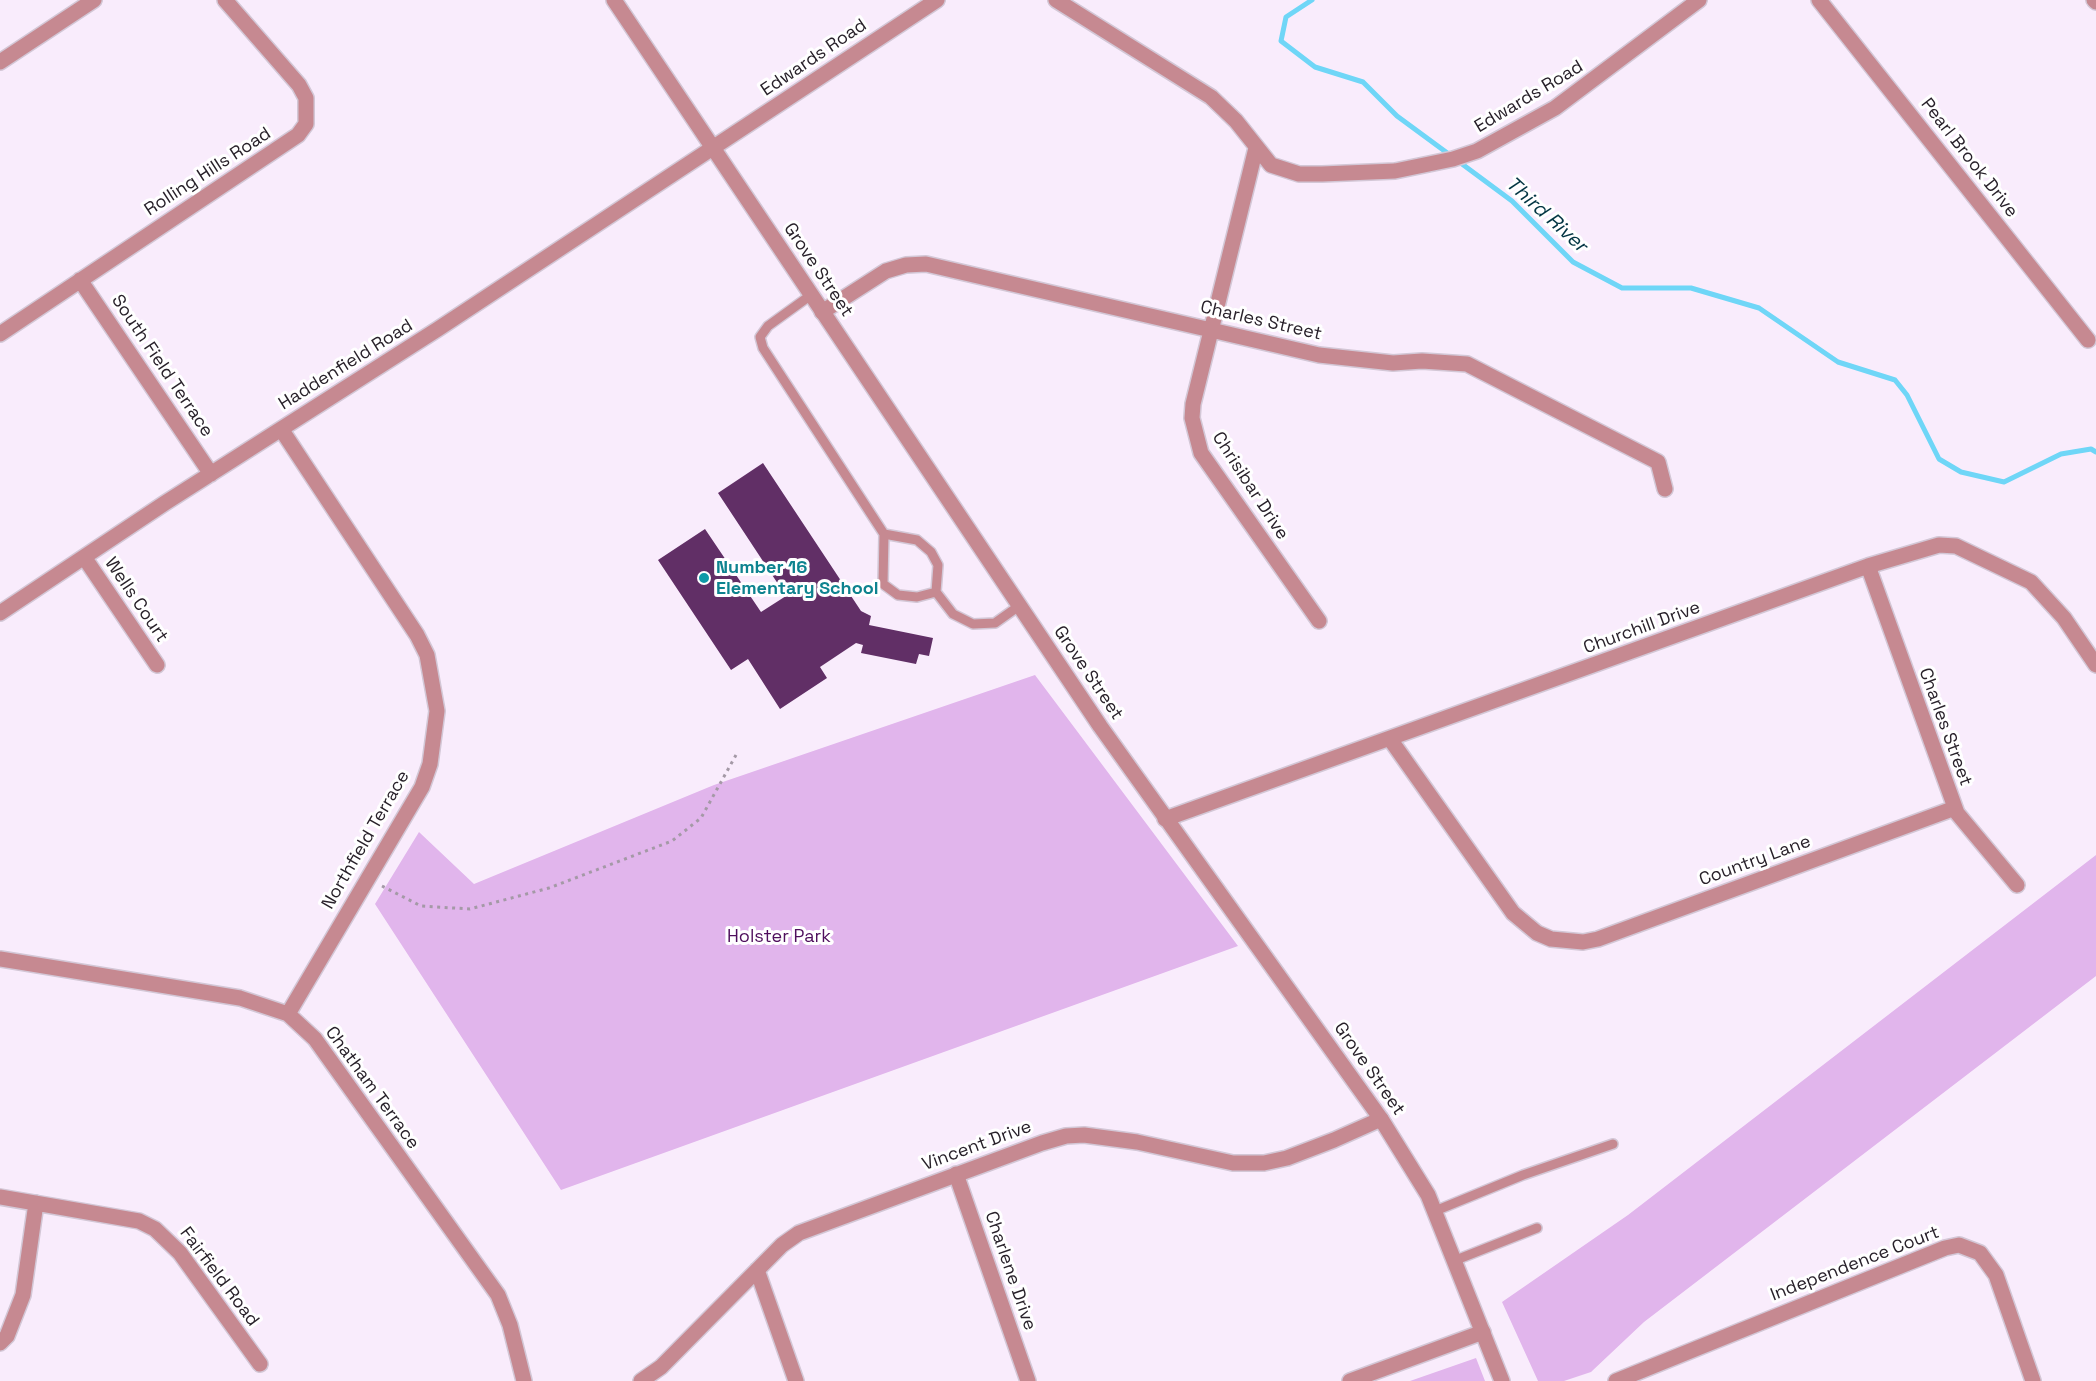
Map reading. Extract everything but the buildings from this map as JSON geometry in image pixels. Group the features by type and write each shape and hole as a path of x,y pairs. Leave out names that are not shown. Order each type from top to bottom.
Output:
{"street":[{"path":"0,62 94,0"},
{"name":"Rolling Hills Road","path":"0,334 283,147 298,135 306,124 306,98 299,85 225,0"},
{"name":"Grove Street","path":"614,0 1019,606 1165,819 1381,1119 1435,1211 1502,1381"},
{"name":"Edwards Road","path":"713,148 937,0"},
{"name":"Edwards Road","path":"1056,0 1211,97 1236,121 1271,165 1299,174 1395,171 1453,159 1503,138 1555,108 1699,0"},
{"name":"Pearl Brook Drive","path":"1819,0 2088,340"},
{"name":"Haddenfield Road","path":"0,613 713,148"},
{"name":"Chrisibar Drive","path":"1256,148 1193,404 1197,442 1239,509 1319,621"},
{"name":"Charles Street","path":"822,312 886,271 906,265 926,264 1319,355 1353,360 1467,364 1658,462 1665,489"},
{"name":"South Field Terrace","path":"80,280 211,474"},
{"name":"Northfield Terrace","path":"281,429 417,635 427,655 437,711 430,764 413,802 288,1014"},
{"name":"Churchill Drive","path":"1165,819 1868,566 1939,545 1956,546 1984,558 2037,587 2064,618 2096,665"},
{"name":"Wells Court","path":"84,557 156,665"},
{"name":"Charles Street","path":"1868,566 1955,808 1968,828 2017,885"},
{"name":"Country Lane","path":"1390,739 1513,913 1537,933 1551,939 1583,942 1598,939 1955,808"},
{"name":"Chatham Terrace","path":"0,959 240,998 288,1014 315,1039 498,1295 510,1325 524,1381"},
{"name":"Vincent Drive","path":"641,1381 661,1367 782,1245 799,1233 1042,1143 1066,1136 1084,1135 1137,1142 1233,1163 1264,1162 1287,1158 1381,1119"},
{"name":"Charlene Drive","path":"956,1174 1028,1381"},
{"name":"Fairfield Road","path":"0,1197 139,1221 155,1229 180,1253 260,1364"},
{"path":"0,1343 7,1335 23,1295 36,1203"},
{"name":"Independence Court","path":"1616,1381 1945,1248 1959,1245 1980,1253 1996,1275 2033,1381"},
{"path":"757,1270 796,1381"},
{"path":"1350,1381 1483,1332"}],"lane":[{"path":"811,295 768,326 760,337 763,348 884,534 883,584 898,595 917,597 936,592"},
{"path":"884,534 916,540 931,552 938,565 936,592 953,614 973,624 995,623 1019,606"},
{"path":"1435,1211 1503,1183 1613,1144"},
{"path":"1456,1260 1537,1227"}],"path":[{"path":"368,880 421,906 470,909 549,888 672,841 701,818 736,755"}],"green space":[{"name":"Holster Park","path":"1035,675 1238,946 561,1190 375,904 419,832 474,884 714,785"},
{"path":"2096,855 2096,976 1644,1322 1591,1372 1564,1381 1538,1381 1502,1302 1628,1215"},
{"path":"1476,1358 1485,1381 1410,1381"}],"waterway":[{"name":"Third River","path":"1312,0 1286,17 1281,41 1315,67 1363,82 1397,116 1450,155"},
{"name":"Third River","path":"1458,161 1512,201 1573,262 1622,288 1691,288 1759,308 1838,362 1895,380 1907,395 1939,459 1961,472 2004,482 2061,454 2091,449 2096,452"}],"place":[{"name":"Number 16 Elementary School","path":"704,578"}]}
